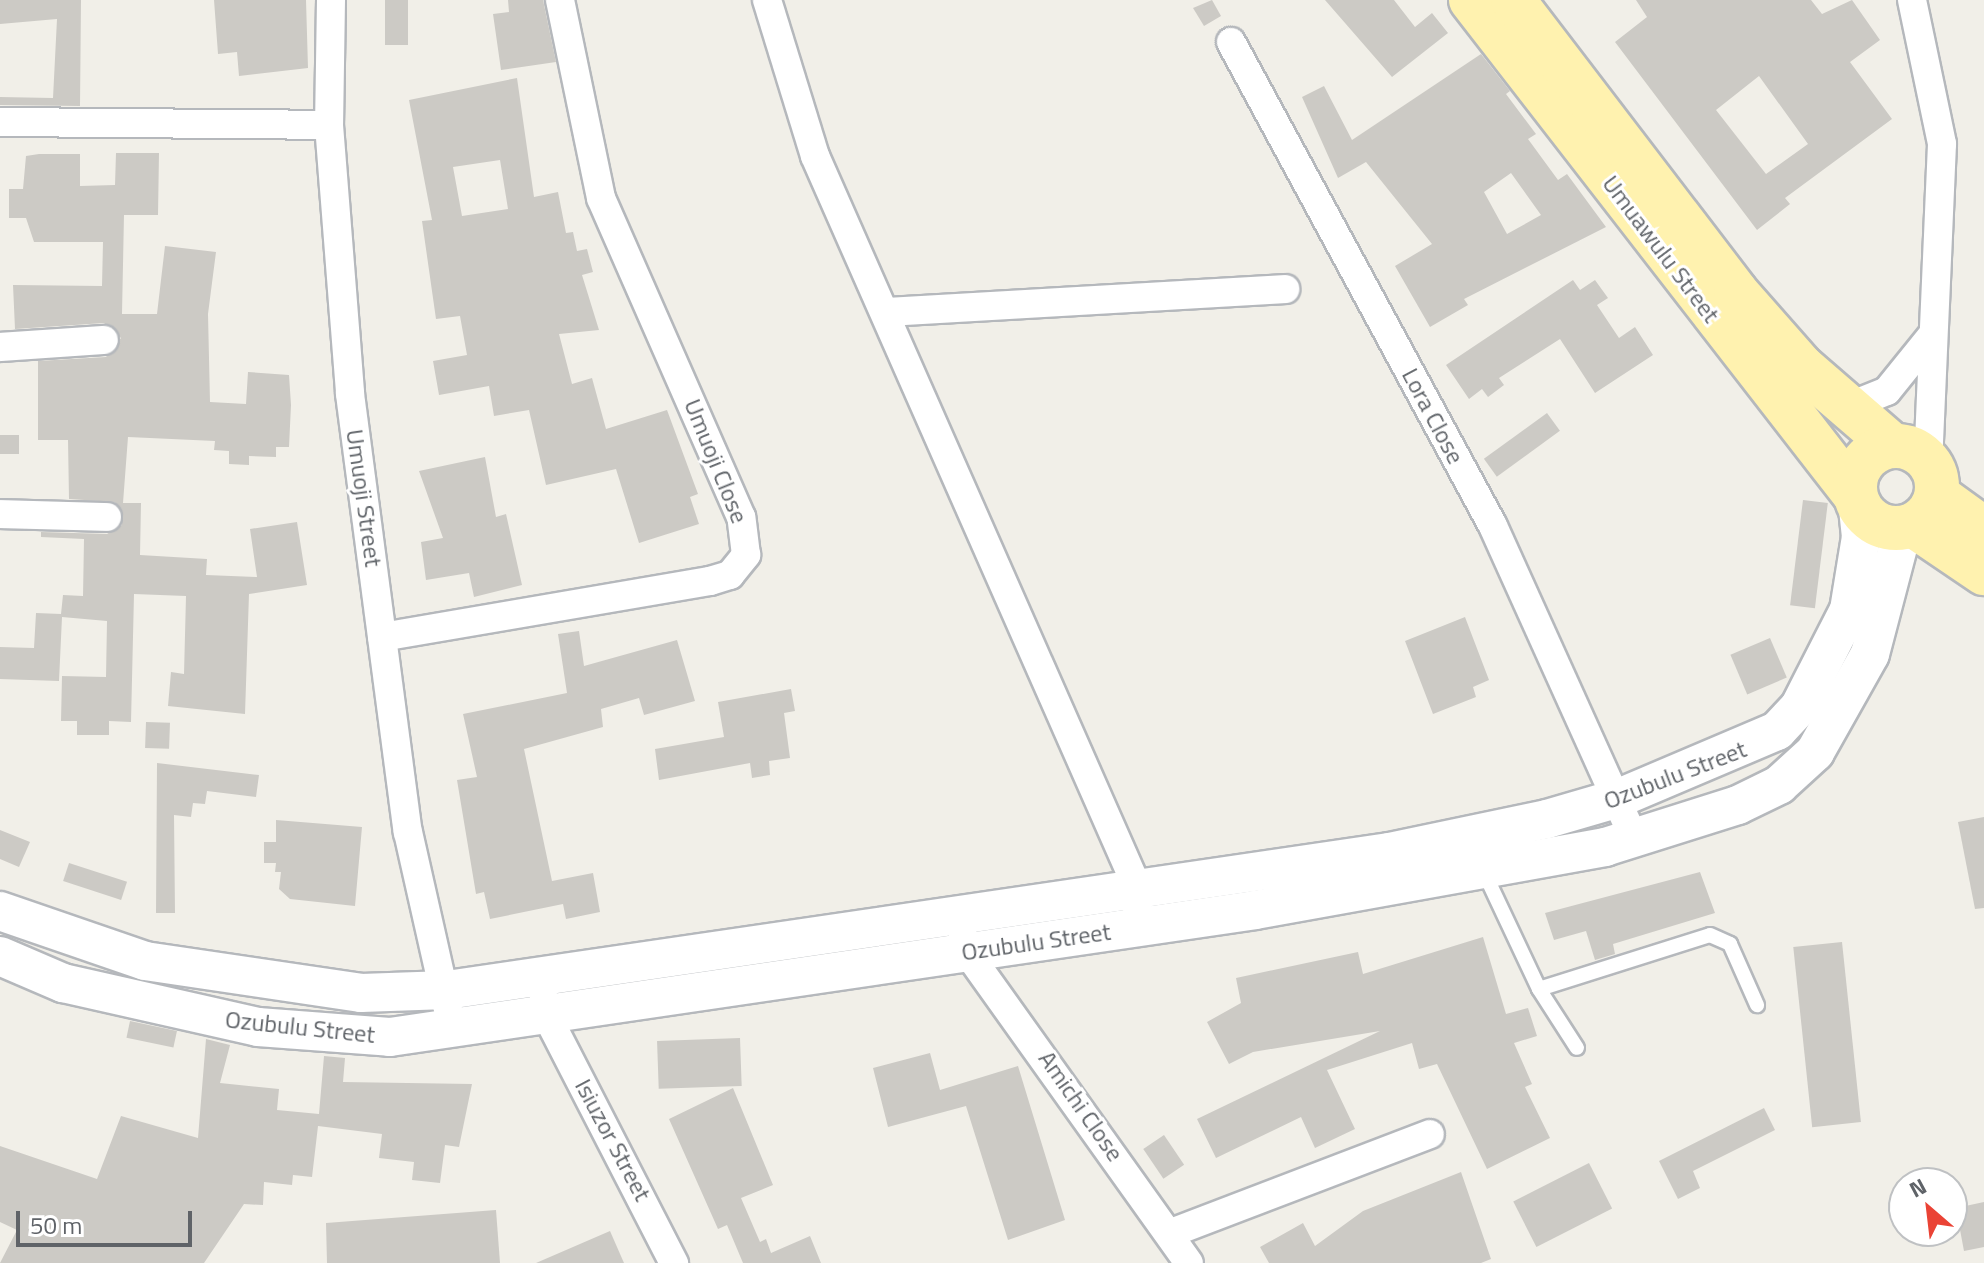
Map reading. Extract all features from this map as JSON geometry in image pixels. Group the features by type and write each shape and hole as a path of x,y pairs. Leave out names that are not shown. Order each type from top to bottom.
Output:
{"main road":[{"name":"Umuawulu Street","path":"1471,0 1880,525 1915,490 1845,408 1736,292 1513,0"},
{"path":"1856,498 1863,462 1984,529"},
{"path":"1915,490 1984,573"},
{"name":"Ozubulu Street","path":"0,956 63,983 258,1027 332,1036 449,1033 548,1018 963,935 1138,889 1478,852 1635,840 1738,805 1779,785 1815,752 1870,654 1915,490"},
{"name":"Ozubulu Street","path":"0,911 145,961 349,992 447,990 539,977 963,935 1137,927 1478,852 1759,743 1800,706 1849,610 1861,537 1856,498"}],"street":[{"name":"Umuoji Street","path":"331,0 329,125 350,394 408,832 447,990 449,1033"},
{"name":"Umuoji Close","path":"382,637 710,581 730,575 746,555 741,517 601,198 560,0"},
{"path":"767,0 815,156 888,312 1138,889 1137,927"},
{"name":"Ozubulu Street","path":"1912,0 1942,144 1934,333 1915,490"},
{"name":"Lora Close","path":"1231,42 1493,526 1619,798 1635,840"},
{"path":"0,122 329,125"},
{"path":"888,312 1285,289"},
{"path":"1845,408 1887,391 1934,333"},
{"path":"0,347 104,340"},
{"path":"0,514 107,517"},
{"name":"Amichi Close","path":"963,935 1189,1263"},
{"name":"Isiuzor Street","path":"539,977 548,1018 674,1263"},
{"path":"1171,1233 1430,1134"}],"lane":[{"path":"1478,852 1539,989 1577,1048"},
{"path":"1539,989 1710,935 1730,944 1757,1005"}],"building":[{"path":"0,0 81,0 80,106 0,105 0,97 53,98 57,19 0,24"},
{"path":"214,0 306,0 308,68 239,76 237,52 218,54"},
{"path":"385,0 408,0 408,45 385,45"},
{"path":"508,0 543,0 556,62 501,70 493,14 509,12"},
{"path":"1212,0 1221,16 1204,26 1193,8"},
{"path":"1325,0 1394,0 1415,27 1432,13 1448,33 1392,77"},
{"path":"1636,0 1811,0 1822,14 1852,0 1880,40 1850,62 1892,119 1785,198 1790,204 1757,230 1615,42 1647,17","holes":["1759,76 1808,144 1766,174 1716,110"]},
{"path":"1481,54 1510,91 1506,94 1536,134 1528,139 1558,180 1567,174 1606,227 1464,299 1468,305 1430,327 1395,266 1432,244 1366,162 1338,178 1302,97 1324,86 1352,140","holes":["1511,173 1541,215 1507,234 1484,192"]},
{"path":"517,78 534,197 558,192 566,233 573,232 577,251 587,249 593,272 582,275 599,330 559,334 572,384 592,378 606,429 667,410 698,494 690,497 699,524 639,543 616,469 546,485 529,410 494,416 489,386 439,395 433,361 467,355 460,316 436,319 422,221 432,220 409,100","holes":["500,160 508,209 462,216 453,167"]},
{"path":"116,153 159,153 158,215 124,215 122,314 157,314 165,246 216,252 208,314 210,402 246,404 248,372 289,375 291,405 289,447 276,447 276,457 249,456 249,465 229,464 229,451 214,450 215,441 128,437 123,503 141,503 140,555 207,559 206,575 257,577 250,529 297,522 307,585 249,594 245,714 168,706 171,672 184,674 186,596 134,594 131,722 109,721 109,735 77,735 77,721 61,721 62,676 106,677 107,621 62,617 59,681 0,679 0,647 34,648 36,613 61,614 63,595 83,596 84,539 41,537 41,532 107,534 122,525 115,502 69,499 68,440 38,440 38,361 106,357 121,338 104,323 15,329 13,285 102,286 103,242 34,242 26,218 9,218 9,189 23,189 26,156 39,154 80,154 80,186 115,185"},
{"path":"1573,280 1580,290 1595,280 1608,298 1597,305 1619,338 1635,327 1653,355 1595,393 1560,339 1499,378 1504,385 1488,397 1482,389 1469,399 1446,365"},
{"path":"1547,413 1560,431 1497,477 1484,459"},
{"path":"0,435 19,435 19,454 0,454"},
{"path":"485,457 496,517 506,514 522,585 474,597 469,573 426,580 421,542 443,538 419,471"},
{"path":"1803,500 1828,503 1815,608 1790,605"},
{"path":"1465,617 1489,680 1473,687 1476,697 1433,714 1405,641"},
{"path":"579,631 584,666 677,640 695,701 644,715 639,698 601,709 603,727 524,749 552,881 593,873 600,912 566,919 563,904 490,919 484,892 476,894 457,780 477,777 463,714 567,693 558,634"},
{"path":"1770,638 1787,678 1747,694 1730,655"},
{"path":"791,689 795,711 784,713 790,758 769,761 770,775 752,778 750,763 659,780 655,749 724,737 718,702"},
{"path":"146,722 170,723 169,749 145,748"},
{"path":"157,763 259,775 256,797 207,791 205,804 193,803 191,817 174,815 175,913 156,913"},
{"path":"1984,817 1984,908 1975,909 1958,822"},
{"path":"276,820 362,827 355,906 290,899 279,889 281,872 275,872 276,863 264,863 264,842 276,842"},
{"path":"0,830 30,842 19,867 0,859"},
{"path":"69,863 127,882 121,900 63,881"},
{"path":"1700,872 1715,913 1613,944 1615,954 1595,960 1586,931 1554,940 1545,913"},
{"path":"1483,937 1506,1014 1528,1008 1537,1036 1514,1043 1532,1084 1525,1087 1550,1138 1487,1169 1437,1064 1419,1069 1412,1043 1327,1070 1355,1129 1315,1148 1301,1117 1216,1158 1197,1119 1380,1031 1253,1052 1229,1064 1207,1022 1241,1003 1236,978 1358,952 1363,974"},
{"path":"1842,942 1861,1122 1812,1127 1793,947"},
{"path":"130,1021 177,1031 173,1048 126,1038"},
{"path":"740,1038 742,1086 659,1089 657,1041"},
{"path":"206,1039 230,1045 220,1083 279,1089 277,1110 319,1114 324,1056 345,1058 343,1082 472,1084 459,1147 445,1145 440,1183 412,1180 414,1162 379,1158 382,1134 318,1126 312,1177 293,1175 292,1185 264,1182 263,1205 244,1204 204,1263 0,1263 17,1230 0,1222 0,1146 97,1179 121,1116 198,1138"},
{"path":"930,1053 940,1090 1018,1066 1065,1220 1008,1240 966,1106 888,1127 873,1068"},
{"path":"733,1088 773,1185 741,1198 760,1242 766,1239 771,1253 810,1236 821,1263 743,1263 727,1225 718,1229 669,1119"},
{"path":"1764,1108 1775,1130 1693,1171 1700,1188 1678,1199 1659,1161"},
{"path":"1164,1135 1184,1165 1163,1179 1143,1149"},
{"path":"1589,1163 1612,1208 1536,1247 1513,1202"},
{"path":"1461,1172 1491,1259 1481,1263 1269,1263 1260,1247 1303,1223 1315,1246 1363,1211"},
{"path":"1984,1202 1984,1247 1964,1251 1963,1247 1968,1247 1968,1205"},
{"path":"496,1210 500,1263 327,1263 326,1223"},
{"path":"610,1231 624,1263 536,1263"}]}
